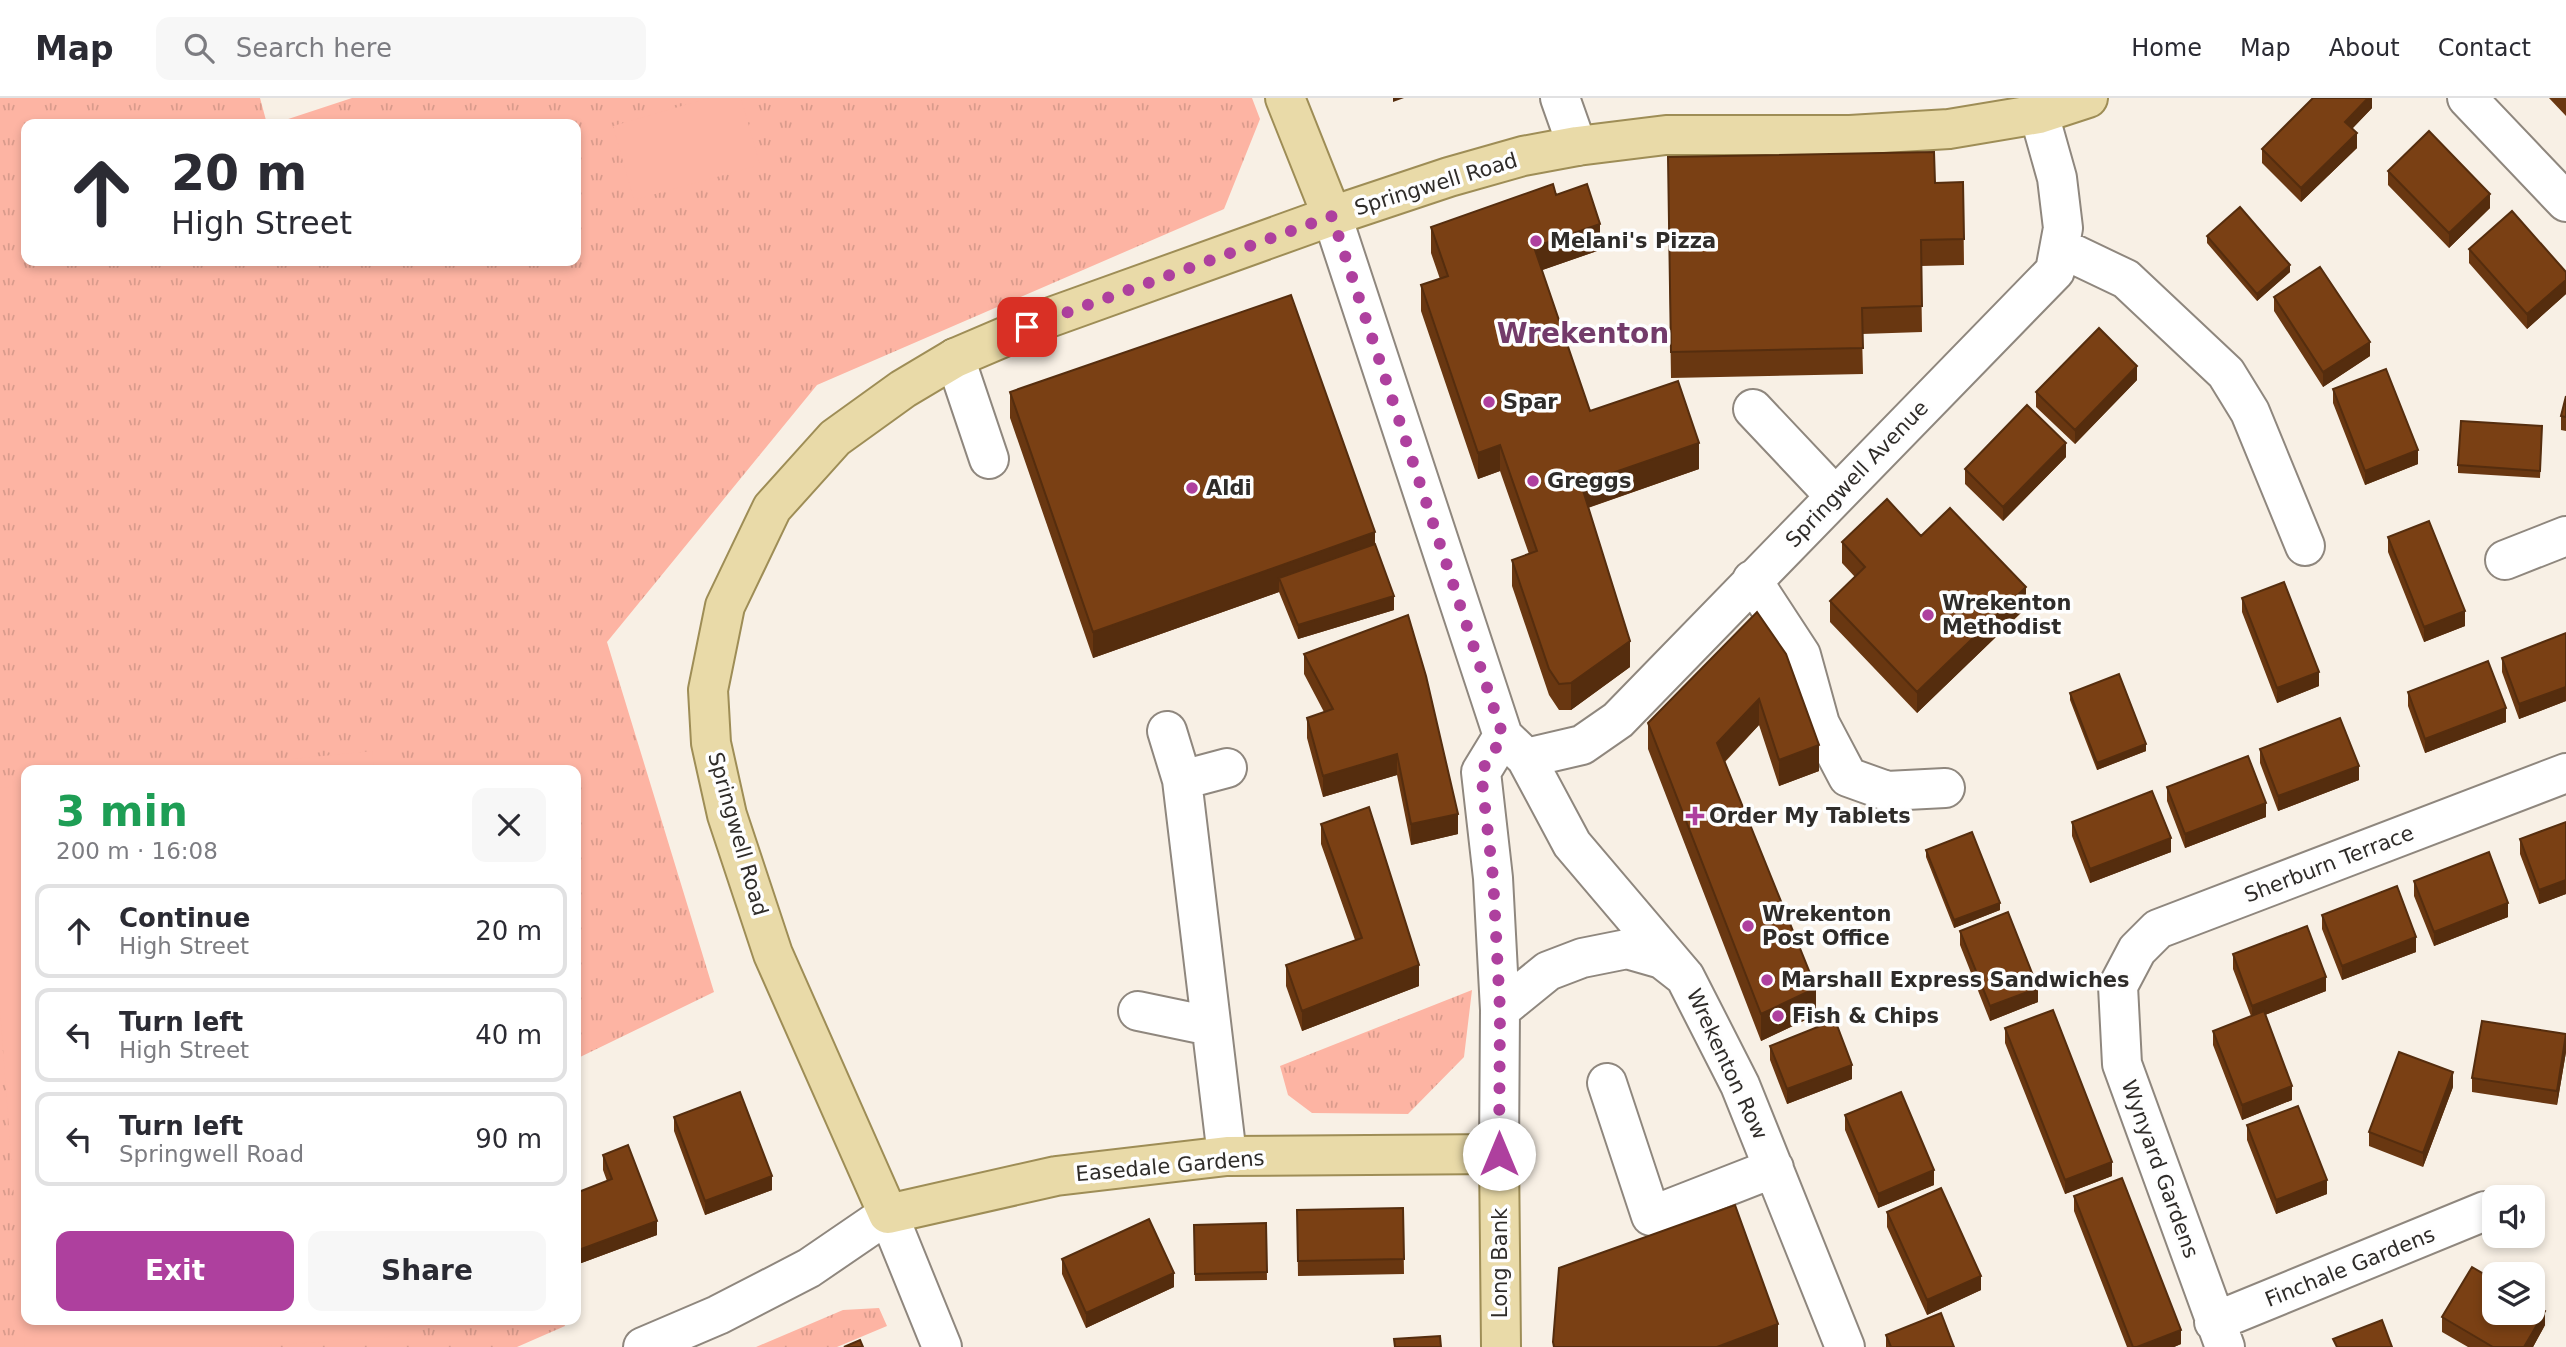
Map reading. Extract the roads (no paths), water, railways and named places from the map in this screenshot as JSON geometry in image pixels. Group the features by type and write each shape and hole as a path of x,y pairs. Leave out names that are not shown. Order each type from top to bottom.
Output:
{"main road":[{"path":"1285,98 1332,216"},
{"name":"Springwell Road","path":"888,1214 773,954 727,815 711,743 709,690 724,606 772,508 835,438 902,390 955,358 1051,317 1332,216 1449,177 1523,156 1666,135 1850,135 1949,129 2039,114 2088,98"},
{"name":"Easedale Gardens","path":"888,1214 1056,1176 1227,1156 1499,1154"},
{"name":"Long Bank","path":"1499,1154 1501,1347"}],"street":[{"path":"1560,98 1577,146"},
{"path":"2467,98 2566,202"},
{"name":"Springwell Avenue","path":"1515,747 1582,744 1618,720 2055,271 2063,228 2057,178 2039,114"},
{"path":"1332,216 1515,747 1572,844 1685,977"},
{"path":"2061,248 2126,279 2226,373 2250,412 2305,546"},
{"path":"955,358 989,459"},
{"path":"1753,409 1835,496"},
{"path":"2505,560 2566,536"},
{"path":"1752,580 1801,655 1820,724 1848,777 1887,791 1945,788"},
{"path":"1167,731 1182,780 1227,1156"},
{"name":"Long Bank","path":"1499,1154 1500,1010 1493,877 1481,772 1515,747"},
{"path":"1182,780 1227,768"},
{"name":"Sherburn Terrace","path":"2118,986 2137,950 2158,929 2566,773"},
{"name":"Wrekenton Row","path":"1500,1010 1548,971 1582,958 1627,949 1662,959 1685,977 1740,1085 1845,1347"},
{"name":"Wynyard Gardens","path":"2118,986 2122,1064 2220,1335"},
{"path":"1138,1011 1210,1026"},
{"path":"1607,1083 1651,1216 1774,1168"},
{"name":"Finchale Gardens","path":"2220,1335 2482,1212"},
{"path":"643,1347 718,1315 809,1268 888,1214 942,1347"}],"place":[{"name":"Melani's Pizza","path":"1536,241"},
{"name":"Spar","path":"1489,402"},
{"name":"Greggs","path":"1533,481"},
{"name":"Aldi","path":"1192,488"},
{"name":"Wrekenton Methodist","path":"1928,615"},
{"name":"Order My Tablets","path":"1695,816"},
{"name":"Wrekenton Post Office","path":"1748,926"},
{"name":"Marshall Express Sandwiches","path":"1767,980"},
{"name":"Fish & Chips","path":"1778,1016"}],"district":[{"name":"Wrekenton","path":"1583,333"}]}
